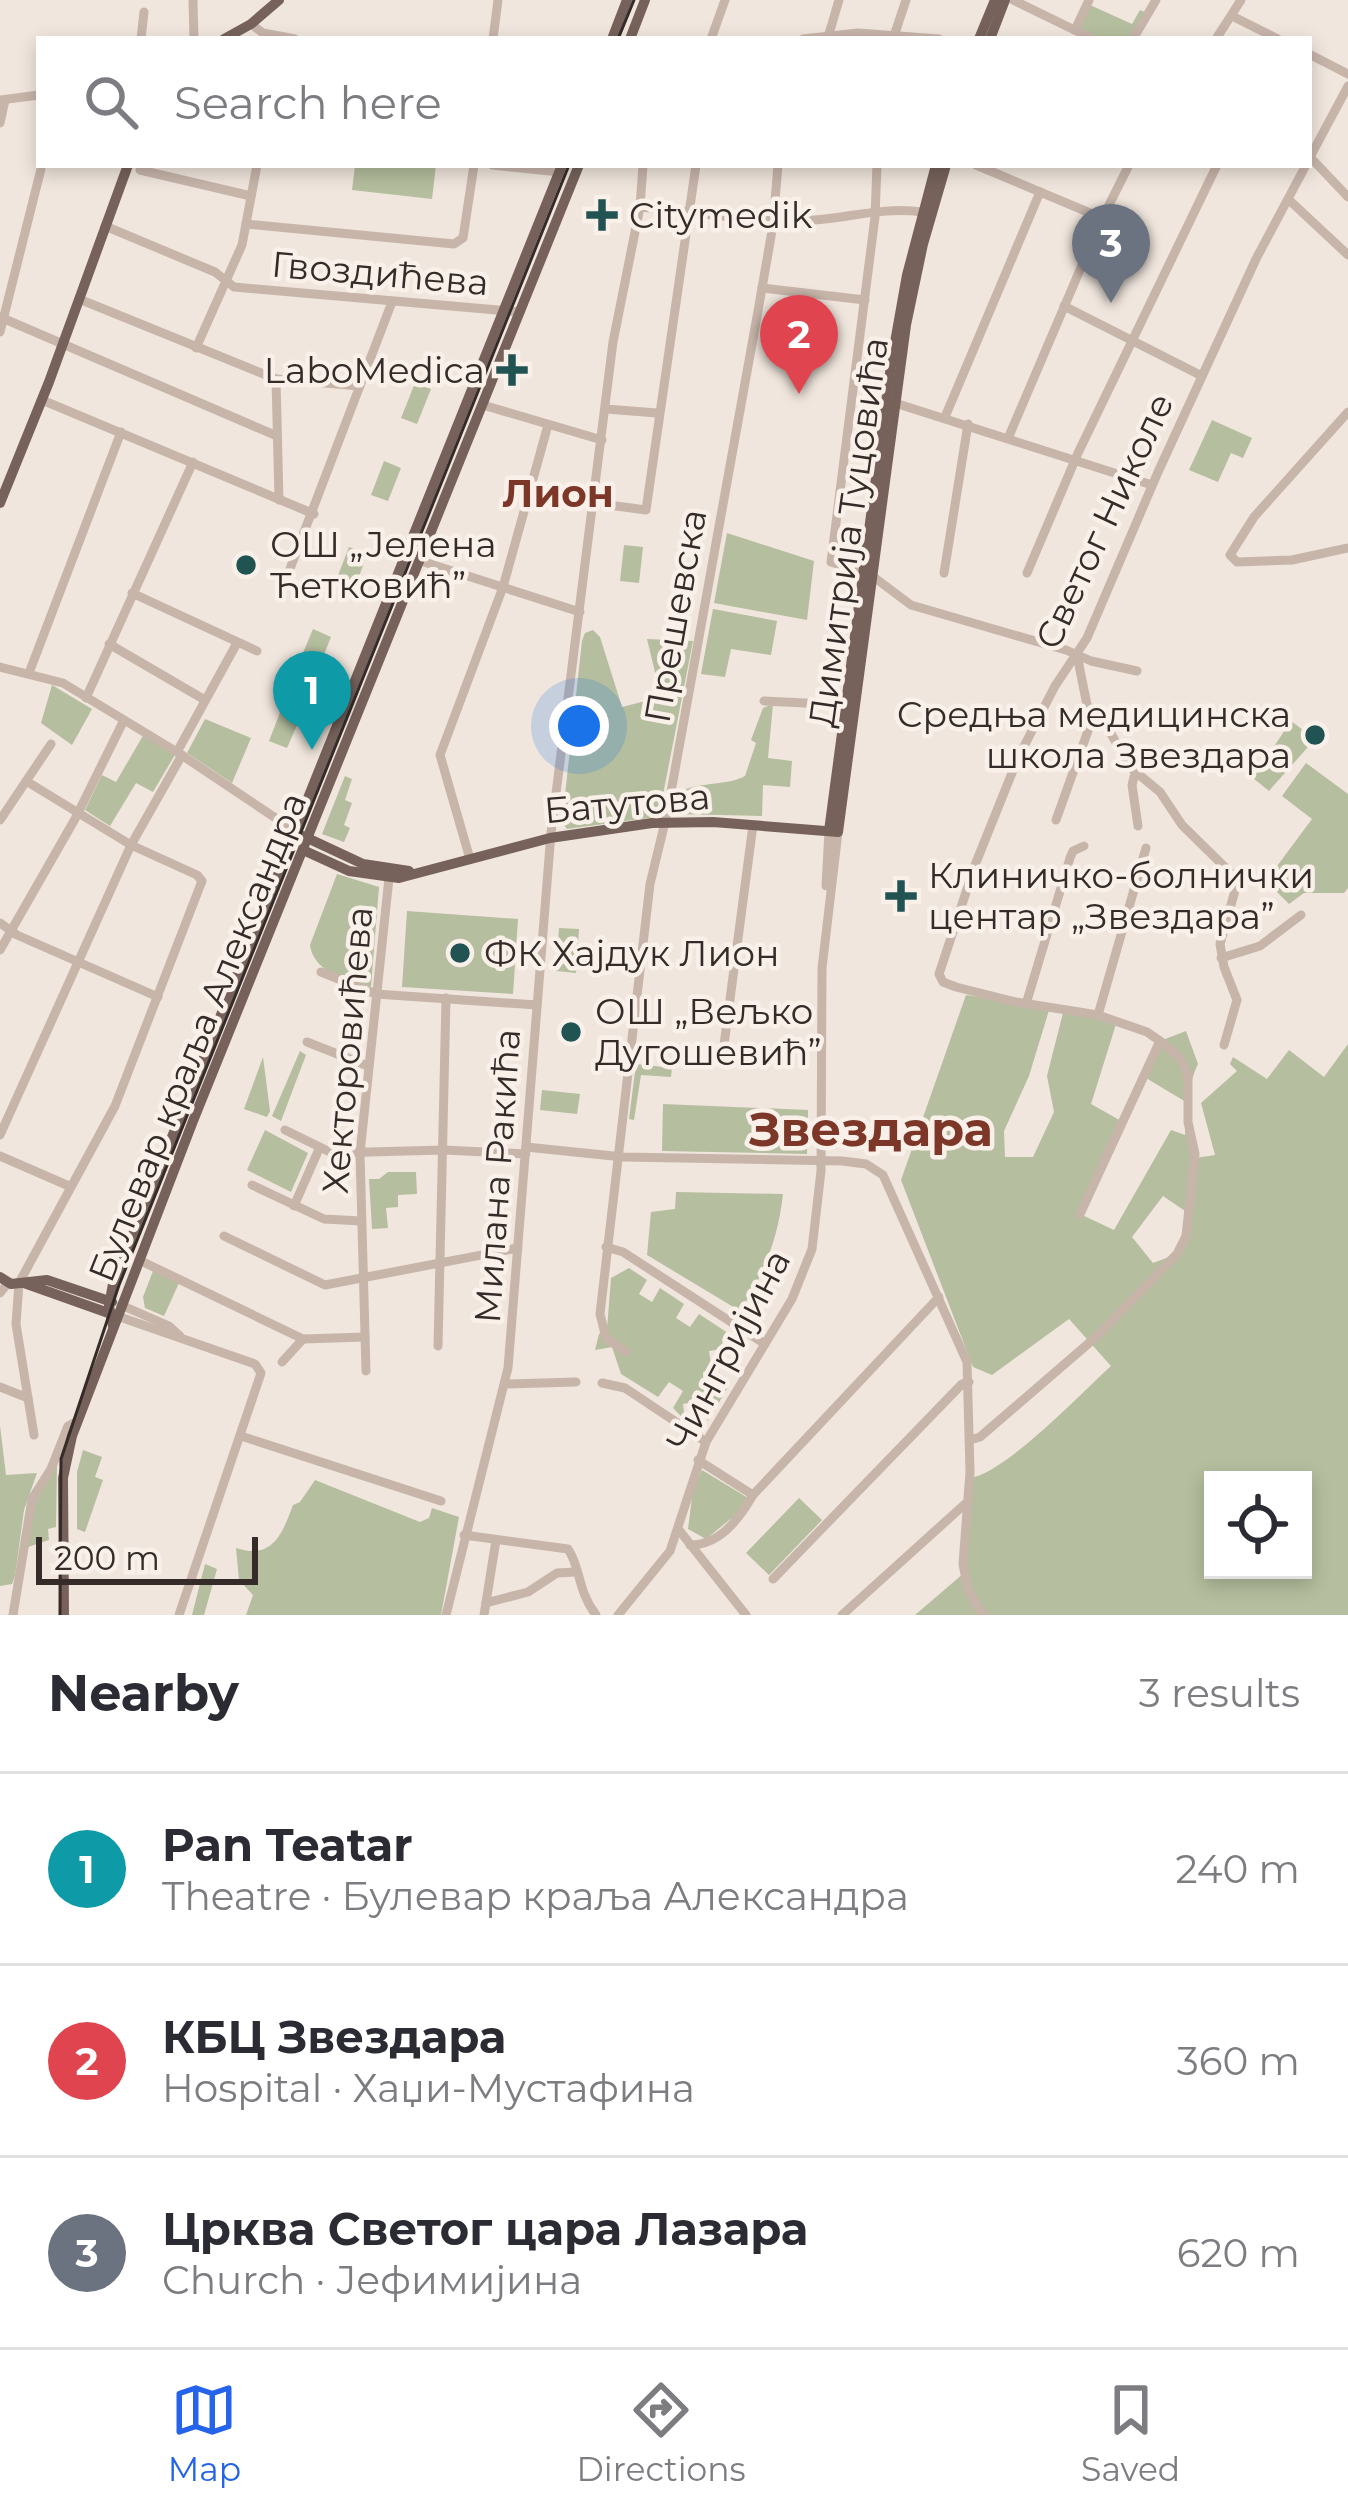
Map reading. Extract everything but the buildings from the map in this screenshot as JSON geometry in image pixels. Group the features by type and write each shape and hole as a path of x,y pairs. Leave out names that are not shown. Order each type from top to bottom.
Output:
{"main road":[{"path":"229,36 279,0"},
{"path":"613,36 627,0"},
{"path":"631,36 645,0"},
{"path":"980,36 994,0"},
{"path":"991,36 1009,0"},
{"path":"0,503 43,400 105,226 134,168"},
{"name":"Булевар краља Александра","path":"114,1307 139,1260 578,168"},
{"name":"Димитрија Туцовића","path":"833,831 898,326 935,168"},
{"name":"Димитрија Туцовића","path":"833,831 845,705 915,279 945,168"},
{"name":"Булевар краља Александра","path":"64,1615 63,1478 78,1420 112,1329 114,1307 289,844 561,169"},
{"name":"Батутова","path":"295,831 307,845 350,871 389,878 550,838 664,822 833,831"},
{"name":"Батутова","path":"289,844 307,845 374,867 425,872"},
{"path":"10,1284 47,1280 114,1307"}],"street":[{"path":"193,0 194,36"},
{"path":"257,0 256,20 262,33 278,36"},
{"path":"493,36 498,0"},
{"path":"712,36 725,0"},
{"path":"829,34 839,0"},
{"path":"893,36 906,0"},
{"path":"1009,0 1087,36"},
{"path":"1075,30 1089,0"},
{"path":"1135,36 1156,0"},
{"path":"1218,36 1241,0"},
{"path":"141,36 143,12"},
{"path":"1232,16 1272,36"},
{"path":"819,36 872,36"},
{"path":"1312,56 1348,74"},
{"name":"Светог Николе","path":"1312,151 1348,86"},
{"path":"0,123 2,100 36,95"},
{"path":"1312,157 1348,197"},
{"path":"134,168 251,196"},
{"path":"196,348 246,224 256,168"},
{"path":"246,224 460,242 473,168"},
{"name":"Милана Ракића","path":"446,1615 506,1384 516,1305 550,838 616,330 640,207 643,168"},
{"path":"594,503 646,510 696,168"},
{"name":"Прешевска","path":"626,1352 606,1338 601,1322 650,884 763,287 778,168"},
{"path":"877,168 876,212 831,562 866,573 911,605 1136,671"},
{"path":"983,168 1102,218"},
{"path":"1009,436 1127,168"},
{"path":"1027,573 1076,458 1216,168"},
{"name":"Светог Николе","path":"1026,1004 940,979 969,882 1018,758 1055,686 1077,655 1202,376 1304,168"},
{"path":"0,332 41,169"},
{"path":"945,417 1040,191"},
{"path":"1288,199 1348,255"},
{"path":"640,207 773,221 922,212"},
{"name":"Гвоздићева","path":"105,226 202,266 239,288 520,312"},
{"path":"763,287 865,300"},
{"path":"79,299 276,379 361,386"},
{"path":"288,574 392,302"},
{"path":"1064,306 1202,376"},
{"path":"2,317 278,436"},
{"path":"276,379 280,500"},
{"path":"43,400 314,514"},
{"path":"895,403 1152,484"},
{"path":"483,405 602,440"},
{"path":"606,409 657,413"},
{"path":"1348,412 1254,518 1230,555 1237,562 1273,562 1348,548"},
{"path":"944,573 968,424"},
{"path":"470,859 440,755 503,587 548,425"},
{"path":"29,674 121,432"},
{"path":"86,698 193,462"},
{"path":"422,561 580,612"},
{"path":"132,593 256,651"},
{"path":"0,1135 130,845 237,643"},
{"path":"109,644 205,700"},
{"path":"1077,655 1085,699 1135,773 1160,792 1182,825 1236,875 1239,886 1222,935 1221,958 1237,1000 1224,1045"},
{"path":"1,668 58,681 295,831"},
{"path":"764,701 845,705"},
{"path":"1056,820 1094,714"},
{"path":"0,950 124,720"},
{"path":"0,820 51,743"},
{"path":"1135,773 1132,785 1138,826"},
{"path":"26,781 130,845 202,881 115,1106 10,1284 34,1436"},
{"path":"722,1060 753,824"},
{"name":"Димитрија Туцовића","path":"821,1161 821,984 833,831"},
{"path":"970,1440 980,1437 1096,1337 1180,1250 1186,1238 1195,1158 1188,1120 1191,1089 1183,1063 1147,1032 1098,1016 1026,1004 1070,858 1084,846"},
{"path":"1098,1016 1146,848"},
{"name":"Хекторовићева","path":"366,1371 360,1153 389,878"},
{"path":"1221,958 1260,946 1301,915"},
{"path":"0,922 10,931 158,997"},
{"path":"321,972 376,994 537,1005"},
{"path":"438,1346 446,998"},
{"path":"1080,1214 1160,1041"},
{"path":"307,1042 368,1066"},
{"path":"286,1130 319,1149 360,1153 526,1151 857,1162 883,1175 962,1346 969,1382 970,1440 964,1573 982,1615"},
{"path":"294,1206 319,1149"},
{"path":"0,1156 69,1186"},
{"name":"Чингријина","path":"618,1615 663,1564 679,1530 706,1442 797,1290 819,1219 821,1161"},
{"path":"252,1185 324,1219 361,1221"},
{"path":"224,1236 320,1284 518,1248"},
{"path":"607,1247 623,1252 765,1344"},
{"path":"139,1260 303,1339 365,1337"},
{"path":"689,1545 708,1542 725,1531 939,1297"},
{"path":"114,1307 166,1335 258,1366 260,1378 179,1615"},
{"path":"282,1362 303,1339"},
{"path":"506,1384 576,1382"},
{"path":"773,1579 969,1382"},
{"path":"602,1383 625,1388 706,1442"},
{"path":"0,1387 28,1398"},
{"path":"13,1615 34,1496 68,1426 78,1420"},
{"path":"241,1436 441,1501"},
{"path":"698,1460 753,1496"},
{"path":"842,1615 965,1504"},
{"path":"679,1530 746,1615"},
{"path":"464,1535 568,1549 590,1613"},
{"path":"485,1609 496,1540"},
{"path":"485,1609 557,1573 575,1571"}],"green space":[{"path":"1090,5 1132,24 1140,10 1147,13 1132,36 1096,36 1080,28"},
{"path":"355,168 436,168 432,199 352,190"},
{"path":"1096,253 1122,266 1113,283 1087,270"},
{"path":"415,383 431,389 417,424 401,418"},
{"path":"1212,420 1252,438 1243,458 1231,453 1218,482 1189,470"},
{"path":"384,461 401,468 388,501 371,495"},
{"path":"727,533 814,561 807,620 714,603"},
{"path":"624,545 643,547 639,583 620,581"},
{"path":"349,547 367,554 356,585 337,578"},
{"path":"713,609 777,621 771,655 731,649 725,677 701,674"},
{"path":"313,629 331,637 319,667 300,660"},
{"path":"593,630 600,637 622,707 661,697 647,639 693,641 660,810 655,817 567,829 562,822 582,641"},
{"path":"52,685 92,709 72,745 41,723"},
{"path":"773,704 768,758 792,761 790,787 763,785 762,816 677,814 680,791 745,776 763,708"},
{"path":"281,710 300,718 287,748 269,741"},
{"path":"205,719 251,738 232,783 187,753"},
{"path":"1291,721 1315,739 1269,791 1253,778"},
{"path":"144,734 176,753 153,792 136,783 110,826 85,810 102,775 116,782"},
{"path":"1306,763 1348,794 1348,888 1344,893 1304,893 1289,904 1266,881 1312,819 1282,796"},
{"path":"345,776 352,779 345,800 352,803 344,842 322,834"},
{"path":"337,874 379,887 371,987 333,974 313,955 310,945"},
{"name":"ФК Хајдук Лион","path":"407,911 518,919 513,994 402,987"},
{"path":"559,928 579,929 576,973 556,971"},
{"path":"966,995 1050,1007 1029,1076 1004,1131 1005,1157 1033,1157 1054,1112 1047,1076 1064,1009 1117,1021 1091,1104 1123,1122 1160,1041 1186,1031 1198,1064 1189,1099 1196,1158 1215,1155 1201,1103 1237,1071 1230,1064 1233,1057 1267,1079 1289,1050 1324,1077 1348,1044 1348,1615 915,1615 964,1573 969,1478 1022,1448 1111,1366 1069,1319 992,1375 973,1367 901,1180","holes":["1146,1078 1186,1102 1185,1135 1171,1130 1114,1230 1080,1214","1163,1196 1188,1213 1177,1254 1153,1263 1132,1237"]},
{"path":"300,1051 306,1055 281,1121 272,1116"},
{"path":"263,1057 270,1111 267,1117 244,1109"},
{"path":"636,1064 672,1068 671,1077 641,1075 634,1120 629,1119"},
{"path":"542,1090 580,1094 577,1114 540,1110"},
{"path":"663,1104 808,1110 807,1154 662,1151"},
{"path":"265,1130 308,1153 291,1192 247,1170"},
{"path":"388,1172 416,1172 417,1194 398,1195 398,1207 386,1208 388,1228 372,1229 369,1179"},
{"path":"676,1192 783,1194 769,1256 740,1311 647,1255 651,1212 675,1209"},
{"path":"629,1268 647,1280 639,1294 652,1302 660,1288 684,1304 676,1318 690,1327 699,1314 734,1337 722,1339 723,1349 709,1351 712,1370 703,1372 705,1390 728,1387 708,1421 704,1400 683,1404 685,1420 673,1408 683,1391 669,1382 658,1397 621,1374 612,1347 595,1350 599,1334 607,1329 611,1278"},
{"path":"153,1271 179,1283 164,1316 145,1308 143,1297"},
{"path":"0,1426 6,1475 37,1473 24,1510 15,1576 12,1584 0,1586"},
{"path":"83,1450 102,1457 95,1477 103,1480 85,1532 77,1529 77,1472"},
{"path":"57,1465 56,1527 48,1529 49,1540 28,1547 33,1506"},
{"path":"702,1470 748,1498 738,1513 706,1539 688,1529 693,1490"},
{"path":"315,1480 420,1522 429,1518 432,1508 459,1517 441,1615 246,1615 253,1595 239,1580 236,1548 259,1551 274,1542 293,1505"},
{"path":"799,1498 822,1520 769,1575 746,1553"},
{"path":"205,1564 217,1569 204,1615 192,1615"}],"tram line":[{"path":"619,36 634,0"},
{"path":"60,1615 61,1459 119,1285 568,168"}],"place":[{"name":"Citymedik","path":"602,215"},
{"name":"Црква Светог цара Лазара","path":"1111,303"},
{"name":"LaboMedica","path":"512,370"},
{"name":"КБЦ Звездара","path":"799,394"},
{"name":"ОШ „Јелена Ћетковић”","path":"246,565"},
{"name":"Средња медицинска школа Звездара","path":"1315,735"},
{"name":"Pan Teatar","path":"312,750"},
{"name":"Клиничко-болнички центар „Звездара”","path":"901,896"},
{"name":"ФК Хајдук Лион","path":"460,953"},
{"name":"ОШ „Вељко Дугошевић”","path":"571,1032"}],"district":[{"name":"Лион","path":"558,493"},
{"name":"Звездара","path":"871,1129"}]}
